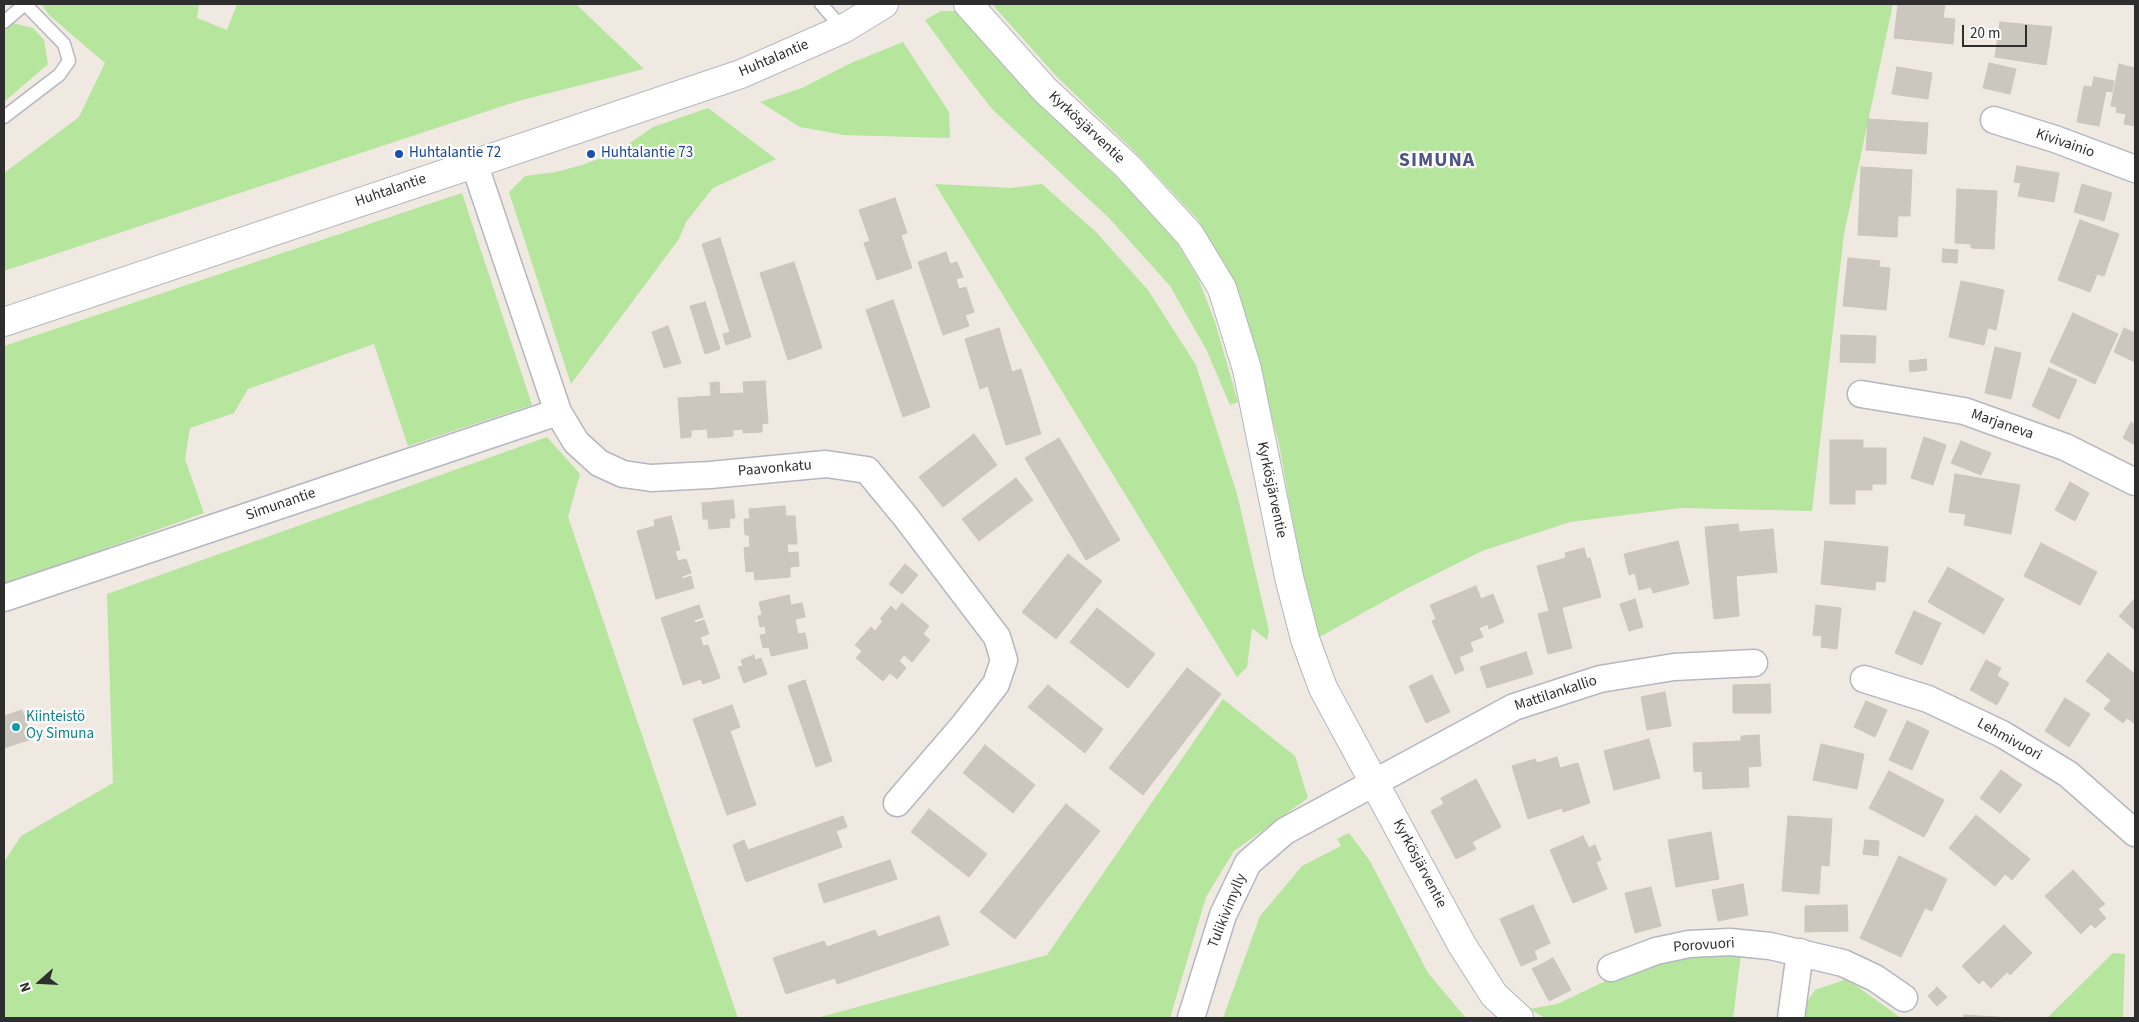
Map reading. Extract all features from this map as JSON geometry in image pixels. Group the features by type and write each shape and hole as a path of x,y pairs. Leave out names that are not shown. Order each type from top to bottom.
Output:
{"street":[{"name":"Huhtalantie","path":"4,322 741,74 843,30 884,4"},
{"name":"Kyrkösjärventie","path":"968,4 1045,90 1128,167 1190,235 1222,288 1247,370 1289,577 1305,639 1323,688 1462,945 1494,995 1519,1018"},
{"name":"Kivivainio","path":"1994,120 2055,139 2135,169"},
{"name":"Paavonkatu","path":"474,163 558,412 576,442 599,463 623,474 651,478 710,475 826,464 867,470 905,516 997,637 1004,660 996,684 964,726 897,803"},
{"name":"Marjaneva","path":"1861,394 1964,411 2065,447 2135,482"},
{"name":"Simunantie","path":"4,598 558,412"},
{"name":"Mattilankallio","path":"1375,782 1514,707 1600,679 1674,667 1754,664"},
{"name":"Lehmivuori","path":"1864,679 1928,699 2002,734 2068,774 2135,833"},
{"name":"Tulikivimylly","path":"1191,1018 1223,914 1248,863 1285,831 1375,782"},
{"name":"Porovuori","path":"1611,968 1656,952 1689,944 1730,942 1770,946 1843,963 1875,978 1904,998"},
{"path":"1791,1018 1800,952"}],"lane":[{"path":"4,22 25,4 64,44 68,61 59,75 4,117"},
{"path":"821,4 843,30"}],"green space":[{"path":"41,4 199,4 197,18 227,30 237,4 576,4 644,69 518,101 4,271 4,173 79,117 105,63 50,16"},
{"path":"992,4 1893,4 1844,234 1812,511 1681,508 1570,522 1482,551 1406,589 1314,640 1279,444 1239,293 1198,220 1135,152 1057,77"},
{"path":"941,11 959,11 1033,95 1102,164 1145,203 1177,243 1198,278 1215,322 1238,402 1230,405 1206,349 1170,286 1109,218 992,109 957,64 925,20"},
{"path":"4,21 33,28 44,40 48,64 4,102"},
{"path":"903,42 949,112 950,138 844,135 800,127 760,102 802,88 851,63"},
{"path":"708,108 776,159 713,188 686,222 679,239 571,384 509,192 525,176 556,172 617,152 653,127"},
{"path":"935,184 1011,188 1042,184 1096,232 1148,290 1196,365 1237,494 1269,631 1267,640 1252,628 1247,667 1237,677"},
{"path":"462,193 532,405 408,446 374,344 248,389 234,413 190,428 185,459 204,513 4,585 4,346"},
{"path":"547,437 580,474 568,517 738,1018 4,1018 4,862 21,836 113,783 107,594"},
{"path":"1223,699 1295,756 1308,798 1234,851 1206,897 1170,1018 817,1018 1047,955"},
{"path":"1349,833 1370,861 1428,973 1466,1018 1223,1018 1260,916 1302,866 1341,846 1337,839"},
{"path":"2113,953 2125,954 2123,1018 2047,1018"},
{"path":"1741,954 1733,1018 1545,1018 1530,1009 1557,1004 1614,977 1664,958"},
{"path":"1847,979 1901,1018 1799,1018 1799,1014 1815,990"}],"building":[{"path":"1898,4 1945,4 1943,18 1955,19 1953,44 1894,38"},
{"path":"2000,22 2052,27 2046,65 1995,57"},
{"path":"1989,63 2016,69 2010,94 1983,88"},
{"path":"2119,64 2135,68 2135,126 2124,124 2126,114 2116,112 2117,107 2111,106"},
{"path":"1897,67 1932,73 1928,99 1892,94"},
{"path":"2094,77 2114,81 2112,92 2106,91 2099,126 2077,122 2084,86 2092,87"},
{"path":"1868,119 1928,123 1926,154 1866,150"},
{"path":"2017,166 2059,173 2054,202 2018,196 2021,183 2014,182"},
{"path":"1861,167 1912,170 1910,216 1898,216 1897,237 1858,235"},
{"path":"2082,184 2112,193 2104,221 2074,212"},
{"path":"1957,189 1997,191 1994,249 1971,248 1971,244 1955,243"},
{"path":"895,198 907,233 901,235 912,268 877,280 864,243 870,241 859,210"},
{"path":"2080,220 2119,234 2104,276 2097,274 2090,292 2058,280"},
{"path":"720,238 751,337 726,345 723,334 730,332 702,244"},
{"path":"1943,249 1958,250 1957,263 1942,262"},
{"path":"946,252 950,264 957,262 963,277 956,279 959,289 966,287 974,312 965,315 969,326 943,335 918,262"},
{"path":"1848,258 1880,261 1879,267 1890,268 1886,310 1843,306"},
{"path":"794,262 822,348 788,360 760,273"},
{"path":"1961,281 2004,290 1996,330 1988,328 1984,345 1949,337"},
{"path":"893,300 930,407 903,417 866,310"},
{"path":"705,302 720,349 705,354 690,306"},
{"path":"2073,313 2118,334 2095,384 2050,362"},
{"path":"668,326 681,363 664,368 652,332"},
{"path":"999,328 1012,372 1021,369 1041,434 1006,445 988,386 980,389 965,339"},
{"path":"2124,328 2135,333 2135,362 2114,352"},
{"path":"1841,335 1876,336 1875,363 1840,362"},
{"path":"1995,347 2021,353 2011,399 1985,393"},
{"path":"1926,359 1927,370 1910,372 1909,361"},
{"path":"2049,368 2077,380 2059,419 2032,406"},
{"path":"765,381 768,423 762,424 762,432 743,433 743,429 733,430 733,436 708,438 707,429 691,430 691,437 681,438 678,398 711,396 710,383 719,382 720,394 744,393 743,382"},
{"path":"2131,422 2135,425 2135,445 2123,438"},
{"path":"974,434 997,465 943,507 919,477"},
{"path":"1924,437 1946,445 1933,485 1911,478"},
{"path":"1059,438 1120,540 1086,560 1025,458"},
{"path":"1830,440 1863,440 1863,448 1886,448 1886,484 1872,484 1872,490 1855,490 1855,504 1830,504"},
{"path":"1961,441 1991,453 1981,475 1951,463"},
{"path":"1955,474 2020,485 2011,534 1964,525 1966,514 1949,512"},
{"path":"1016,478 1033,500 979,541 962,519"},
{"path":"2070,482 2089,493 2075,521 2055,510"},
{"path":"733,500 735,518 729,519 730,527 709,529 708,519 703,519 702,503"},
{"path":"785,506 786,516 795,516 797,544 787,544 788,553 798,552 799,566 790,567 790,577 755,580 754,571 746,572 744,548 750,547 749,535 745,535 744,519 750,519 749,509"},
{"path":"671,516 680,550 675,551 678,561 686,559 691,573 682,576 682,579 691,576 694,588 656,599 637,531 655,526 654,520"},
{"path":"1738,524 1739,532 1773,529 1777,572 1736,576 1739,616 1714,619 1705,527"},
{"path":"1678,541 1689,584 1653,593 1651,587 1639,590 1635,573 1629,575 1624,554"},
{"path":"1825,541 1888,547 1885,582 1876,581 1875,590 1821,584"},
{"path":"2041,543 2097,572 2080,605 2024,576"},
{"path":"1584,548 1587,559 1590,558 1601,597 1549,611 1537,566 1566,558 1565,553"},
{"path":"1068,554 1102,581 1056,639 1022,612"},
{"path":"905,564 918,575 902,594 889,584"},
{"path":"1948,567 2004,599 1984,634 1928,602"},
{"path":"1476,586 1481,599 1493,594 1504,622 1489,629 1488,624 1479,628 1483,637 1470,642 1473,651 1459,657 1464,670 1455,674 1432,621 1436,619 1430,605"},
{"path":"789,595 791,605 802,603 805,617 795,619 798,634 805,633 808,648 771,656 769,647 763,648 760,635 766,634 765,626 760,627 758,616 762,615 759,602"},
{"path":"2135,598 2135,630 2119,616"},
{"path":"1635,599 1643,627 1629,631 1620,604"},
{"path":"902,603 929,626 923,634 930,640 912,662 904,655 899,661 906,668 897,679 890,673 883,681 856,658 862,651 855,645 871,627 875,631 883,621 880,619 891,606 896,611"},
{"path":"699,605 703,617 694,620 695,623 704,620 709,634 700,637 703,646 708,645 720,678 703,684 701,679 683,685 661,618"},
{"path":"1816,605 1841,608 1837,649 1821,647 1822,636 1813,635"},
{"path":"1097,608 1155,654 1128,688 1070,642"},
{"path":"1562,608 1572,648 1548,654 1538,614"},
{"path":"1914,611 1941,623 1922,665 1895,653"},
{"path":"1526,652 1533,674 1487,688 1480,667"},
{"path":"2108,653 2135,674 2135,724 2127,718 2123,723 2104,709 2111,700 2086,681"},
{"path":"754,655 755,660 761,658 767,674 744,683 738,667 743,666 741,660"},
{"path":"1986,660 2001,668 1997,676 2009,683 1997,705 1970,690"},
{"path":"1187,668 1221,694 1143,795 1109,768"},
{"path":"1432,675 1450,712 1426,723 1409,686"},
{"path":"805,680 832,761 816,767 788,686"},
{"path":"1770,684 1771,713 1733,713 1733,685"},
{"path":"1048,685 1103,729 1085,753 1028,707"},
{"path":"1665,692 1671,726 1647,730 1641,697"},
{"path":"2065,698 2090,714 2069,747 2045,731"},
{"path":"1866,701 1887,710 1875,737 1854,727"},
{"path":"732,705 740,727 730,731 756,805 727,815 693,719"},
{"name":"Kiinteistö Oy Simuna","path":"22,710 32,739 4,748 4,716"},
{"path":"1907,721 1929,731 1912,770 1889,760"},
{"path":"1759,735 1761,766 1748,767 1749,787 1703,789 1702,771 1694,772 1693,743 1741,741 1741,736"},
{"path":"1649,739 1660,778 1614,790 1604,751"},
{"path":"1821,744 1864,754 1857,789 1813,780"},
{"path":"985,745 1035,785 1013,813 963,773"},
{"path":"1557,757 1560,768 1578,763 1590,803 1563,812 1562,808 1528,819 1512,766 1535,759 1537,763"},
{"path":"2001,770 2022,785 2000,813 1980,798"},
{"path":"1889,771 1944,800 1924,837 1869,808"},
{"path":"1476,779 1501,827 1472,842 1476,849 1456,859 1431,811 1444,804 1441,798"},
{"path":"1066,804 1100,831 1015,939 980,912"},
{"path":"929,809 987,854 969,877 911,832"},
{"path":"1976,815 2030,859 2012,880 2005,874 1995,886 1949,848"},
{"path":"843,816 847,827 836,831 842,847 746,882 733,845 744,840 748,850"},
{"path":"1788,816 1832,819 1829,866 1821,865 1819,894 1782,891"},
{"path":"1711,832 1719,879 1676,887 1668,840"},
{"path":"1583,836 1589,848 1595,845 1601,860 1596,862 1607,889 1573,903 1550,850"},
{"path":"1865,840 1879,841 1878,856 1863,854"},
{"path":"1899,856 1947,879 1932,911 1925,908 1901,957 1860,938"},
{"path":"890,860 897,879 824,903 818,884"},
{"path":"2073,870 2105,904 2098,909 2106,918 2095,928 2091,924 2081,934 2045,896"},
{"path":"1743,884 1748,915 1718,921 1712,890"},
{"path":"1651,887 1661,926 1635,933 1625,893"},
{"path":"1533,905 1550,943 1534,951 1537,959 1521,966 1500,919"},
{"path":"1847,905 1848,931 1805,932 1805,906"},
{"path":"939,916 949,945 837,984 835,978 786,994 773,958 824,941 827,947 875,930 878,937"},
{"path":"2004,925 2032,953 2010,975 2007,972 1991,988 1983,980 1979,984 1962,966"},
{"path":"1553,958 1571,990 1549,1001 1532,969"},
{"path":"1937,987 1947,997 1937,1006 1928,996"},
{"path":"1964,1015 2014,1018 1964,1018"}],"place":[{"name":"Huhtalantie 72","path":"399,154"},
{"name":"Huhtalantie 73","path":"591,154"},
{"name":"Kiinteistö Oy Simuna","path":"16,727"}],"district":[{"name":"SIMUNA","path":"1437,162"}]}
